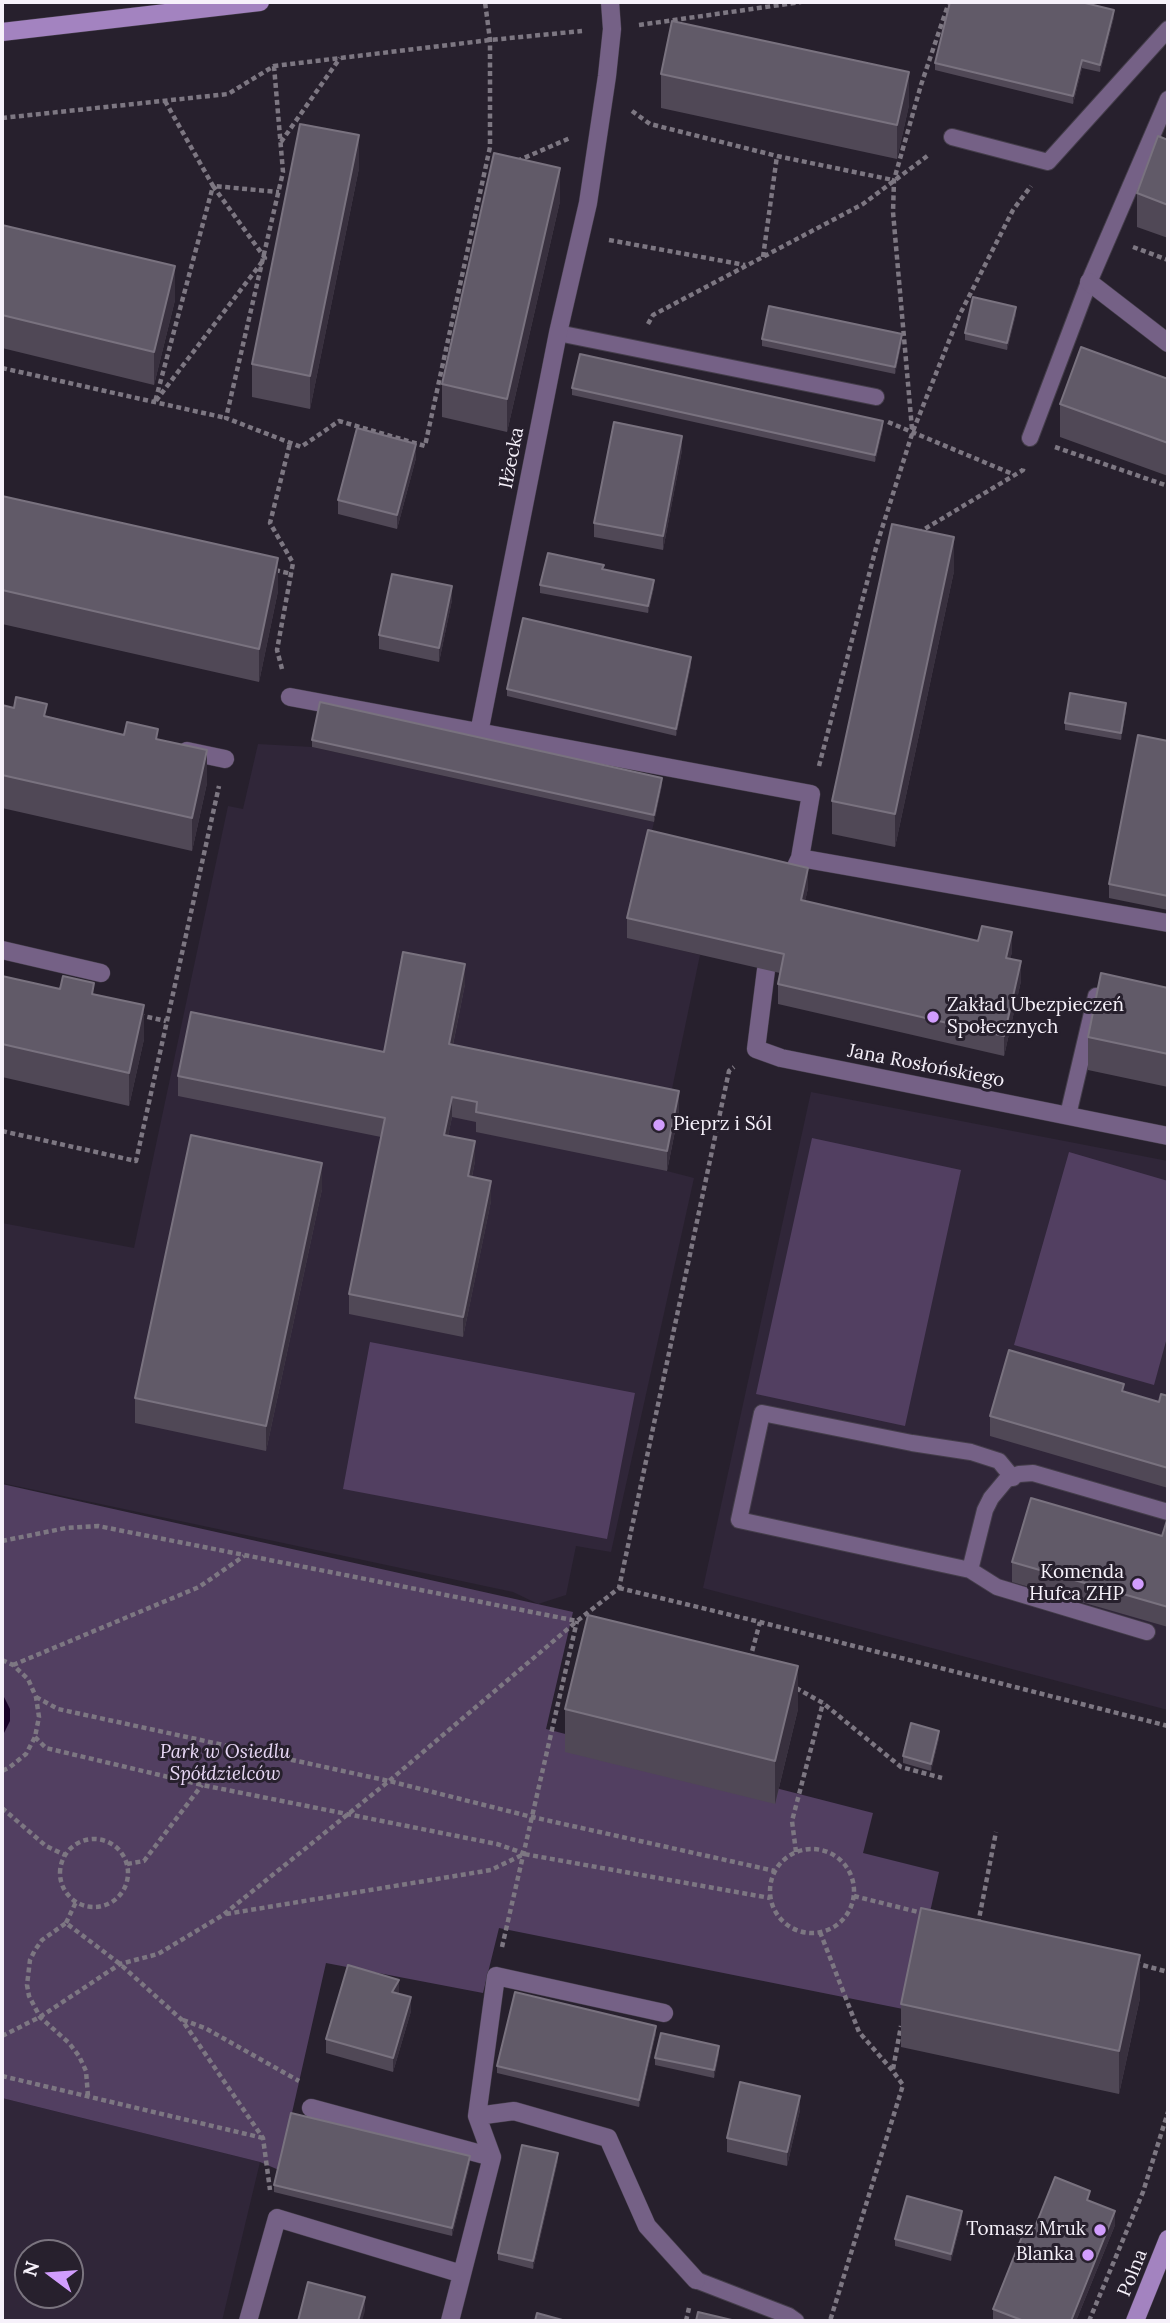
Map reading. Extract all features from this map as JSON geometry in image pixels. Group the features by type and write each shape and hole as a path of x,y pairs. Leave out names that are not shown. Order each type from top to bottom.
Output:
{"street":[{"path":"2,32 260,2"},
{"name":"Iłżecka","path":"479,733 558,333 588,203 607,76 612,29 610,2"},
{"path":"1089,282 1168,343"},
{"path":"290,697 811,794 800,858 788,883"},
{"path":"173,748 225,759"},
{"path":"800,858 1168,923"},
{"path":"2,950 101,973"},
{"path":"756,1049 766,970"},
{"name":"Jana Rosłońskiego","path":"756,1049 781,1058 1168,1136"},
{"path":"450,2321 492,2157 477,2116 496,1976 664,2013"},
{"path":"311,2108 492,2157"},
{"path":"477,2116 514,2111 608,2138 647,2226 696,2280"},
{"path":"248,2321 277,2218 462,2274"},
{"name":"Polna","path":"1135,2321 1168,2239"}],"lane":[{"path":"952,137 1048,162 1168,29"},
{"path":"1030,438 1089,282 1168,99"},
{"path":"558,333 876,397"},
{"path":"1068,1115 1096,996 1132,1002"},
{"path":"1013,1478 999,1461 971,1452 762,1413 739,1520 970,1570 997,1587 1147,1632"},
{"path":"970,1570 985,1510 991,1498 997,1489 1019,1474 1033,1473 1168,1511"},
{"path":"696,2280 796,2321"}],"path":[{"path":"2,368 226,418 301,447 339,421 425,446 490,147 490,40 485,2"},
{"path":"2,118 228,94 274,66 490,40 612,29 801,2"},
{"path":"913,431 893,212 894,180 921,85 949,2"},
{"path":"280,142 340,58"},
{"path":"226,418 283,172 274,66"},
{"path":"607,76 631,110 650,124 777,156 894,180"},
{"path":"165,101 213,186 265,258"},
{"path":"509,164 599,125"},
{"path":"632,348 653,315 863,205 952,137"},
{"path":"763,257 777,156"},
{"path":"811,794 877,544 913,431 959,316 1013,210 1048,162"},
{"path":"484,175 497,170"},
{"path":"484,175 497,179"},
{"path":"213,186 279,192"},
{"path":"155,402 213,186"},
{"path":"581,235 747,265"},
{"path":"1108,239 1168,260"},
{"path":"155,402 265,258"},
{"path":"913,431 1015,475"},
{"path":"910,535 921,532 1023,470 1030,438 1168,486"},
{"path":"290,443 270,523 293,563 277,650 290,697"},
{"path":"877,544 888,541"},
{"path":"266,568 292,574"},
{"path":"2,1131 136,1161 225,759"},
{"path":"129,1013 166,1021"},
{"path":"2,2036 40,2017 120,1964 158,1954 223,1915 389,1781 577,1620 619,1588 729,1071 756,1049"},
{"path":"2,1541 66,1528 98,1526 577,1620 586,1629"},
{"path":"13,1665 199,1587 244,1556"},
{"path":"619,1588 1168,1726"},
{"path":"496,1976 577,1620"},
{"path":"750,1662 760,1622"},
{"path":"2,1660 13,1665 28,1679 36,1697 39,1717 35,1737 26,1754 2,1771"},
{"path":"794,1687 823,1703 901,1768 942,1778"},
{"path":"36,1697 58,1709 389,1781 532,1817 775,1871"},
{"path":"796,1852 792,1821 823,1703"},
{"path":"35,1737 46,1748 202,1785 496,1844 524,1854 770,1898"},
{"path":"127,1864 144,1861 202,1785"},
{"path":"2,1808 46,1846 65,1855"},
{"path":"990,1927 978,1925 996,1832"},
{"path":"99,1839 111,1843 121,1852 127,1864 127,1878 123,1890 114,1900 102,1906 76,1902 66,1893 61,1881 65,1855 74,1845 86,1840 99,1839"},
{"path":"817,1850 837,1857 847,1868 854,1896 843,1919 832,1928 820,1932 806,1932 793,1928 783,1921 775,1910 770,1898 775,1871 784,1860 796,1852 817,1850"},
{"path":"223,1915 491,1870 524,1854"},
{"path":"854,1896 937,1916"},
{"path":"76,1902 66,1923 42,1940 30,1960 27,1985 29,1996 40,2017 69,2043 79,2056 86,2071 88,2096"},
{"path":"921,1926 924,1913"},
{"path":"66,1923 120,1964 182,2020 262,2138 277,2218"},
{"path":"820,1932 859,2032 903,2085 830,2321"},
{"path":"1128,1961 1168,1972"},
{"path":"892,2070 903,2018"},
{"path":"182,2020 205,2028 306,2085 311,2108"},
{"path":"2,2076 262,2138"},
{"path":"1089,2321 1143,2192 1168,2112"}],"shaded area":[{"path":"258,744 312,747 654,822 628,937 700,955 668,1108 679,1111 667,1171 694,1178 611,1552 576,1546 566,1595 538,1604 513,1592 2,1483 2,1223 134,1248 228,806 243,809"},
{"path":"811,1092 1168,1161 1168,1710 703,1588"},
{"path":"2,1693 10,1709 10,1721 2,1737"},
{"path":"2,2098 260,2162 222,2321 2,2321"}],"green space":[{"path":"812,1138 961,1170 905,1426 756,1394"},
{"path":"1069,1152 1168,1181 1168,1334 1154,1385 1014,1345"},
{"path":"370,1342 635,1393 607,1539 343,1489"},
{"name":"Park w Osiedlu Spółdzielców","path":"2,1484 573,1612 546,1729 873,1813 863,1853 939,1872 908,2010 499,1928 483,1993 326,1963 279,2170 260,2162 2,2098"}],"building":[{"path":"950,2 1081,2 1114,10 1100,65 1082,60 1073,96 935,63"},
{"path":"672,21 909,72 897,125 661,74"},
{"path":"300,124 359,135 310,376 252,364"},
{"path":"1158,136 1168,140 1168,205 1137,193"},
{"path":"494,153 560,168 507,399 442,384"},
{"path":"2,225 175,266 154,352 2,315"},
{"path":"973,297 1016,307 1007,343 965,333"},
{"path":"769,306 902,334 895,367 762,339"},
{"path":"1081,347 1168,379 1168,443 1060,404"},
{"path":"580,354 883,421 875,455 572,388"},
{"path":"614,422 682,436 663,536 594,523"},
{"path":"357,428 416,444 397,515 338,500"},
{"path":"2,496 278,558 259,649 2,590"},
{"path":"892,524 954,537 895,814 832,801"},
{"path":"548,553 604,565 602,569 654,580 648,606 540,585"},
{"path":"392,574 452,586 439,648 379,635"},
{"path":"523,618 691,657 676,729 507,689"},
{"path":"1070,693 1126,703 1121,733 1065,723"},
{"path":"16,697 47,704 44,716 124,735 127,722 158,729 156,739 207,750 192,818 2,775 2,705 14,708"},
{"path":"320,702 662,778 654,815 312,740"},
{"path":"1138,735 1168,741 1168,896 1109,884"},
{"path":"648,830 808,868 801,900 978,941 982,926 1012,932 1006,958 1021,961 1004,1036 778,984 784,954 627,918"},
{"path":"403,952 465,964 449,1044 679,1091 667,1151 476,1112 477,1102 452,1097 444,1135 475,1141 468,1176 491,1181 463,1317 349,1294 385,1118 178,1076 191,1012 384,1052"},
{"path":"1101,973 1168,988 1168,1054 1088,1037"},
{"path":"2,976 60,989 63,976 94,983 92,994 144,1005 129,1073 2,1044"},
{"path":"191,1135 322,1163 266,1426 135,1398"},
{"path":"1009,1350 1124,1384 1122,1391 1159,1402 1161,1394 1168,1396 1168,1468 990,1416"},
{"path":"1031,1498 1162,1536 1168,1517 1168,1607 1012,1562"},
{"path":"588,1615 798,1666 775,1761 565,1709"},
{"path":"911,1723 939,1731 931,1764 903,1756"},
{"path":"921,1908 1140,1955 1119,2051 901,2004"},
{"path":"348,1965 399,1980 392,1992 411,1997 393,2058 326,2039"},
{"path":"515,1992 656,2026 639,2100 497,2066"},
{"path":"661,2033 719,2046 714,2070 655,2058"},
{"path":"740,2082 800,2096 787,2152 727,2138"},
{"path":"291,2113 470,2156 452,2228 274,2185"},
{"path":"522,2145 558,2153 533,2261 498,2253"},
{"path":"1055,2177 1090,2191 1087,2200 1115,2211 1071,2321 1024,2321 993,2309 1023,2234 1031,2237"},
{"path":"907,2196 962,2211 951,2254 895,2239"},
{"path":"308,2282 365,2297 358,2321 298,2321"},
{"path":"698,2312 736,2321 696,2321"},
{"path":"537,2313 566,2321 535,2321"}],"place":[{"name":"Zakład Ubezpieczeń Społecznych","path":"933,1017"},
{"name":"Pieprz i Sól","path":"659,1125"},
{"name":"Komenda Hufca ZHP","path":"1138,1584"},
{"name":"Tomasz Mruk","path":"1100,2230"},
{"name":"Blanka","path":"1088,2255"}]}
